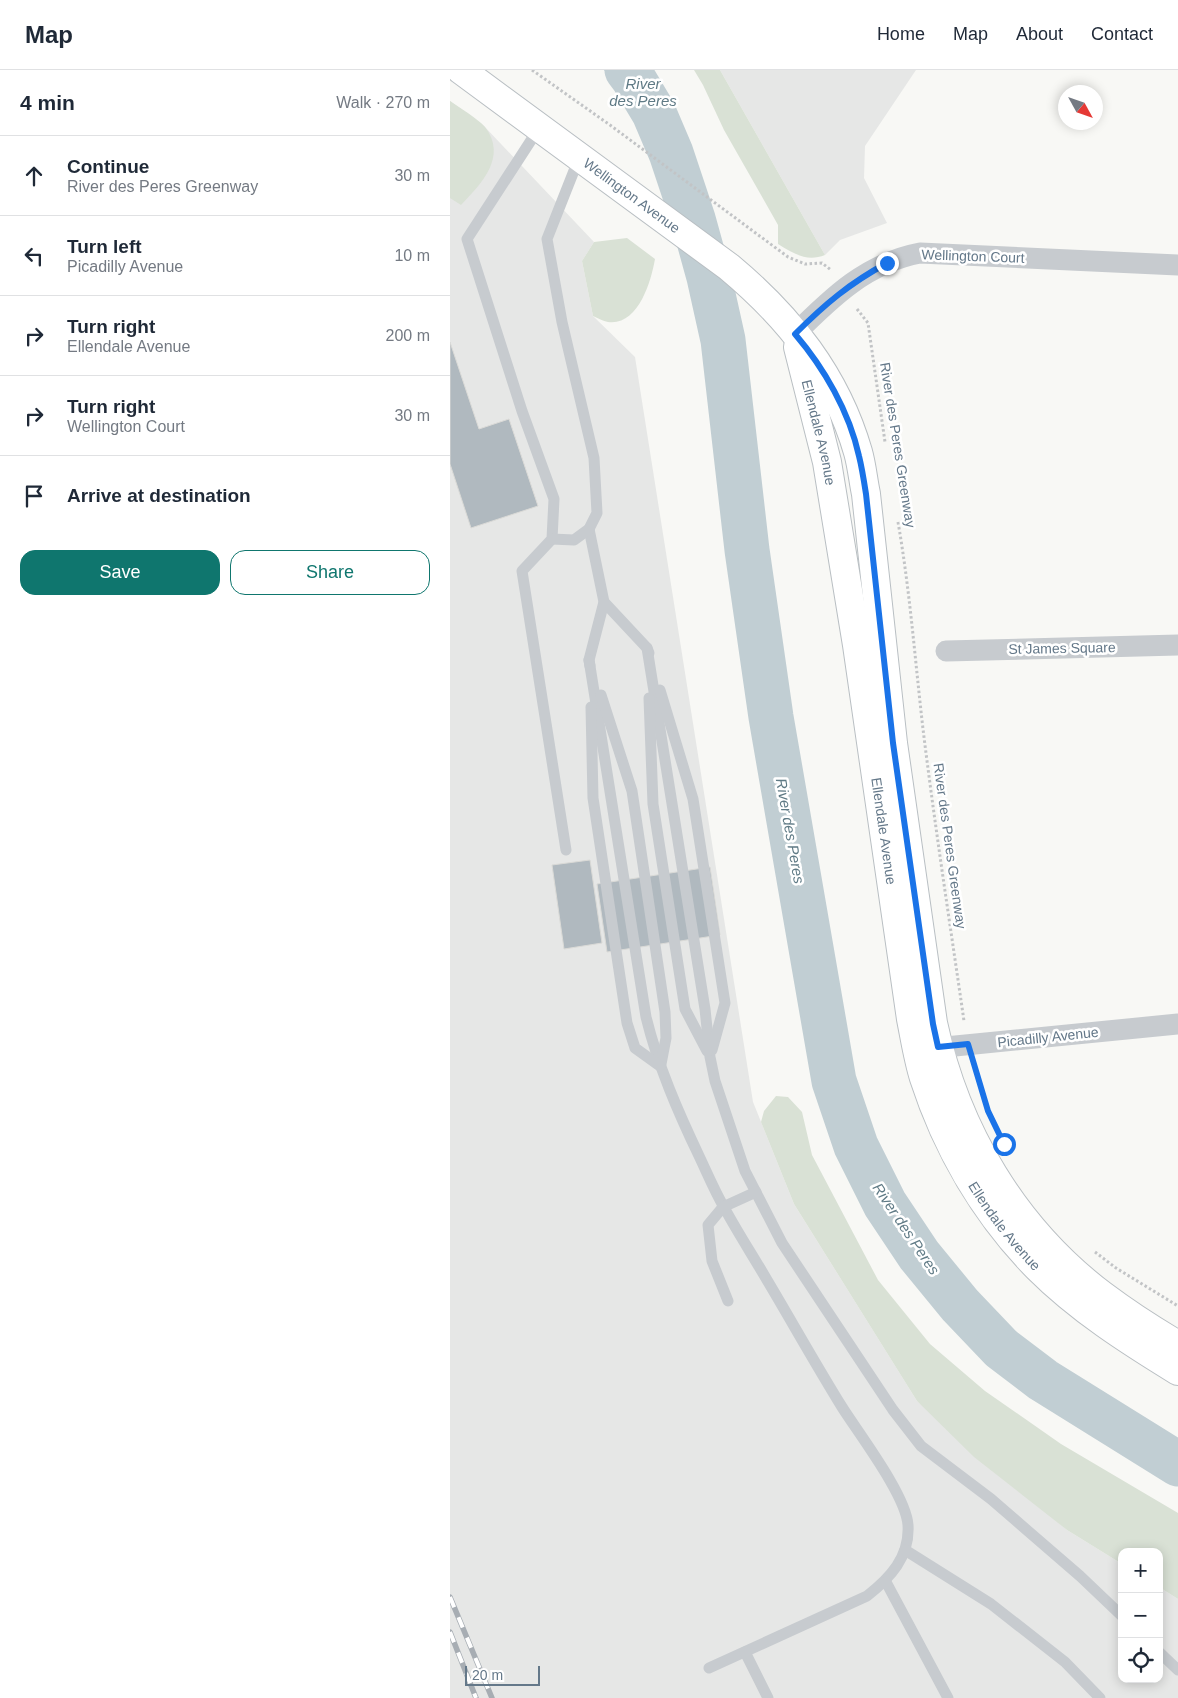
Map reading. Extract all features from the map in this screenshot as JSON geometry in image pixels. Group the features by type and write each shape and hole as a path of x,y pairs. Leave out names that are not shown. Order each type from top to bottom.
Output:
{"main road":[{"name":"Wellington Avenue","path":"461,70 729,267 762,296 793,331"},
{"name":"Ellendale Avenue","path":"793,331 827,462 857,645 904,977 928,1048 974,1142 993,1176 1019,1213 1050,1249 1102,1295 1178,1345"},
{"name":"Ellendale Avenue","path":"928,1048 924,1076 937,1115 954,1151 992,1214 1038,1268 1071,1297 1112,1330 1178,1371"}],"street":[{"name":"Wellington Court","path":"793,331 862,276 900,257 920,253 1178,265"},
{"name":"St James Square","path":"946,650 1178,645"},
{"name":"Picadilly Avenue","path":"928,1048 1178,1024"}],"lane":[{"path":"538,128 467,238 522,411 554,499 552,539 522,571 566,850"},
{"path":"552,539 574,540 588,529 597,513 594,458 562,322 547,239 580,158"},
{"path":"588,529 604,602 589,660 593,798 627,1023 635,1048 660,1066"},
{"path":"604,602 647,648 693,799 725,1004 710,1057"},
{"path":"647,648 653,804 668,902 685,1009 710,1057"},
{"path":"647,648 706,1009 710,1057 715,1081 745,1171 782,1243 892,1410 921,1446 991,1500 1080,1576 1118,1612"},
{"path":"589,660 632,791 665,1012 666,1038 660,1066"},
{"path":"589,660 646,1017 660,1066 723,1207 842,1407 890,1480 902,1502 908,1524 906,1550 886,1582 867,1596 709,1668"},
{"path":"728,1301 712,1261 708,1225 723,1207 756,1192"},
{"path":"906,1550 990,1604 1065,1662 1100,1698"},
{"path":"886,1582 948,1698"},
{"path":"745,1652 768,1698"},
{"path":"1163,1656 1178,1670"}],"path":[{"path":"532,70 610,125 780,252 796,262 805,264 822,263 830,268"},
{"name":"River des Peres Greenway","path":"858,310 866,317 868,323 886,449"},
{"name":"River des Peres Greenway","path":"897,516 904,555 923,729 950,932 968,1044"},
{"path":"1093,1250 1116,1268 1178,1306"}],"shaded area":[{"path":"694,70 720,70 825,255 812,258 801,256 778,244 778,225 724,130"},
{"path":"720,70 916,70 865,146 864,178 887,223 840,240 825,255"},
{"path":"450,101 484,126 594,242 582,261 593,316 635,357 753,1102 794,1204 917,1401 1067,1530 1118,1562 1118,1683 1163,1683 1163,1590 1178,1599 1178,1698 450,1698"},
{"path":"450,101 485,127 494,149 489,169 461,205 450,198"},
{"path":"627,238 655,259 653,268 646,290 635,310 627,317 618,321 608,322 593,316 582,261 594,242"},
{"path":"776,1096 788,1097 802,1112 812,1155 878,1280 930,1344 985,1391 1061,1444 1178,1513 1178,1599 1163,1590 1163,1548 1118,1548 1118,1562 1067,1530 974,1457 917,1401 794,1204 761,1122 764,1111"}],"water":[{"name":"River des Peres","path":"604,70 647,70 670,108 685,149 691,178 658,154 644,125"}],"building":[{"path":"450,342 479,429 509,419 538,506 471,528 450,464"},
{"path":"590,860 602,943 564,949 552,865"},
{"path":"710,867 720,935 607,952 597,884"}],"waterway":[{"name":"River des Peres","path":"627,70 654,113 671,153 693,219 709,277 723,340 747,550 771,717 834,1081 856,1146 885,1204 919,1255 960,1305 1001,1348 1043,1380 1178,1464"}],"railway":[{"path":"450,1597 492,1698"},
{"path":"450,1632 476,1698"}],"route":[{"path":"887,263 862,276 844,289 821,308 795,334 817,361 833,389 848,421 859,454 866,494 893,743 933,1024 938,1047 968,1044 988,1111 1004,1144"}]}
